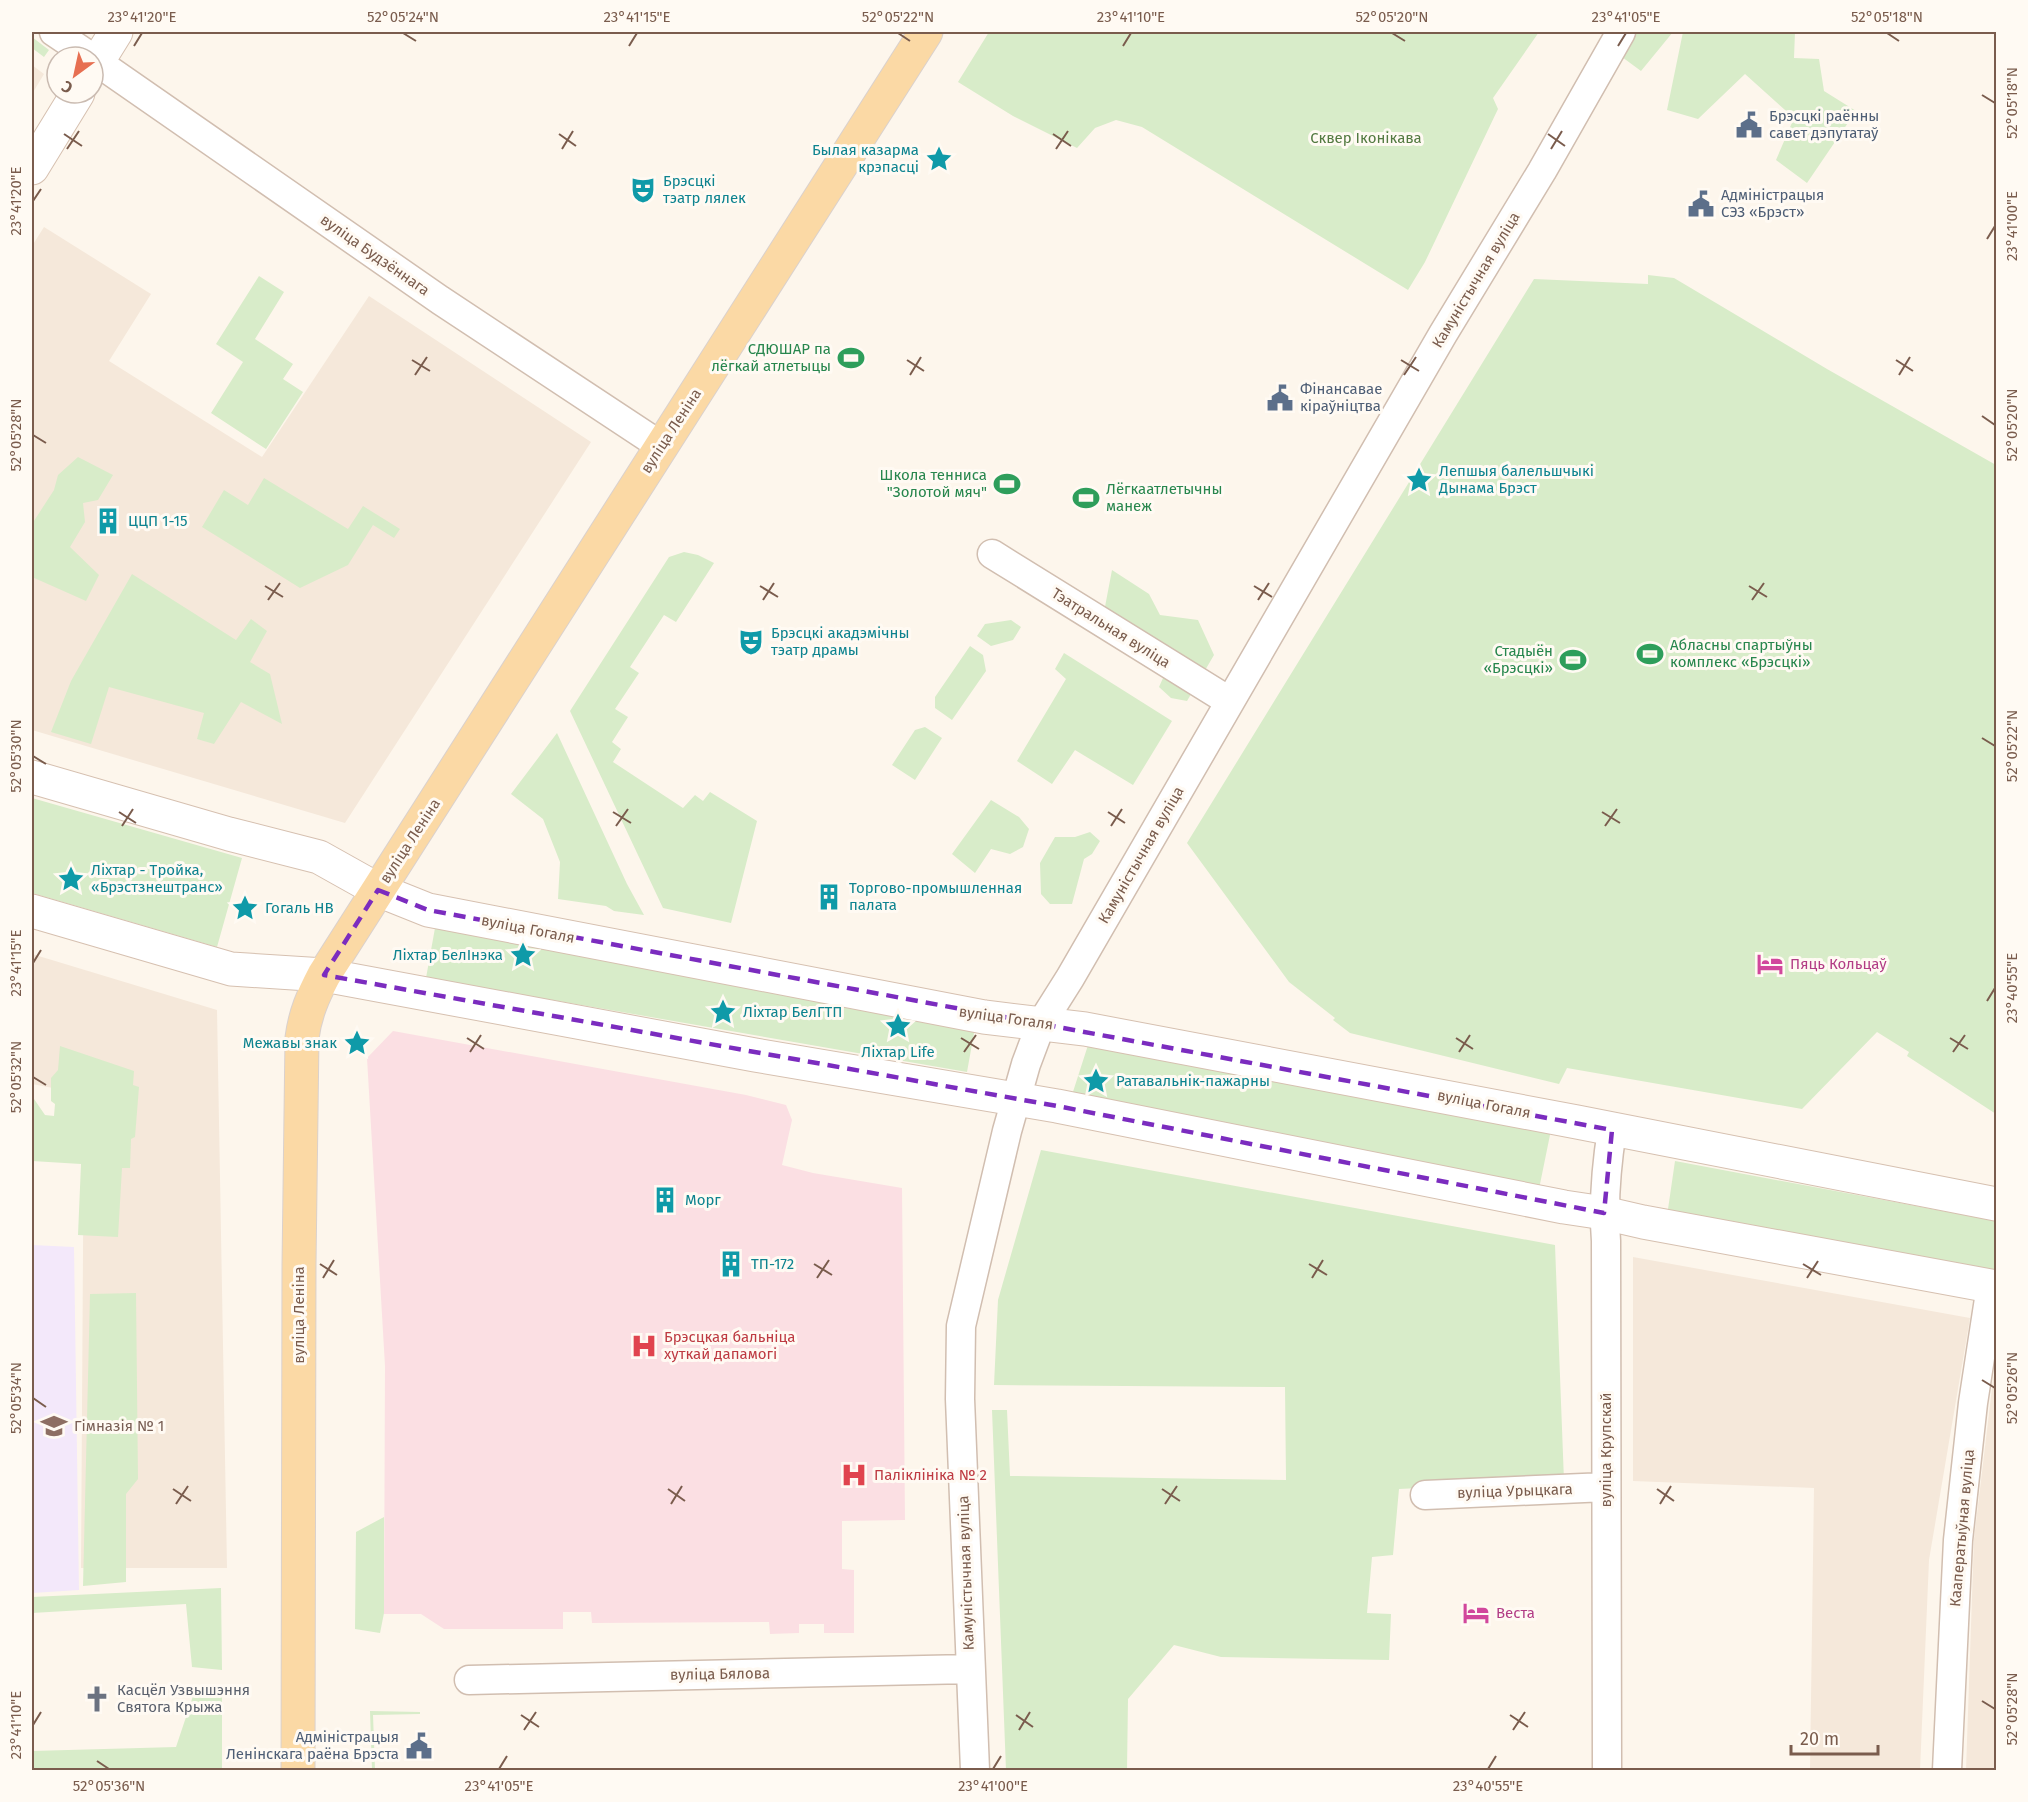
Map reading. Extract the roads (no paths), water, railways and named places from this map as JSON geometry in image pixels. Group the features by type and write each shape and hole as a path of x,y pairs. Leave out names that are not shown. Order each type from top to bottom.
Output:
{"main road":[{"path":"105,46 116,32"},
{"name":"вуліца Леніна","path":"298,1770 298,1265 302,1038 306,1014 324,975 926,32"},
{"path":"32,168 71,105"},
{"name":"вуліца Гогаля","path":"32,777 229,834 319,857 378,890 428,910 984,1017 1085,1029 1996,1204"},
{"path":"32,910 231,969 324,975 1241,1142 1564,1207 1994,1287"}],"street":[{"name":"вуліца Будзённага","path":"54,32 71,45"},
{"name":"Камуністычная вуліца","path":"975,1770 960,1399 961,1326 1015,1100 1026,1064 1041,1024 1443,334 1542,171 1621,32"},
{"name":"вуліца Будзённага","path":"105,69 449,306 661,446"},
{"name":"Тэатральная вуліца","path":"992,554 1229,701"},
{"name":"вуліца Крупскай","path":"1607,1770 1606,1241 1604,1213 1605,1174 1612,1130"},
{"name":"Кааператыўная вуліца","path":"1947,1770 1958,1540 1973,1403 1994,1287"},
{"name":"вуліца Урыцкага","path":"1425,1495 1606,1487"},
{"name":"вуліца Бялова","path":"469,1680 970,1670"}],"place":[{"name":"Брэсцкі раённы савет дэпутатаў","path":"1749,125"},
{"name":"Былая казарма крэпасці","path":"939,159"},
{"name":"Брэсцкі тэатр лялек","path":"643,190"},
{"name":"Адміністрацыя СЭЗ «Брэст»","path":"1701,204"},
{"name":"СДЮШАР па лёгкай атлетыцы","path":"851,358"},
{"name":"Фінансавае кіраўніцтва","path":"1280,398"},
{"name":"Лепшыя балельшчыкі Дынама Брэст","path":"1419,480"},
{"name":"Школа тенниса \"Золотой мяч\"","path":"1007,484"},
{"name":"Лёгкаатлетычны манеж","path":"1086,498"},
{"name":"ЦЦП 1-15","path":"108,521"},
{"name":"Брэсцкі акадэмічны тэатр драмы","path":"751,642"},
{"name":"Абласны спартыўны комплекс «Брэсцкі»","path":"1650,654"},
{"name":"Стадыён «Брэсцкі»","path":"1573,660"},
{"name":"Ліхтар - Тройка, «Брэстзнештранс»","path":"71,879"},
{"name":"Торгово-промышленная палата","path":"829,897"},
{"name":"Гогаль НВ","path":"245,908"},
{"name":"Ліхтар БелІнэка","path":"523,955"},
{"name":"Пяць Кольцаў","path":"1770,964"},
{"name":"Ліхтар БелГТП","path":"723,1012"},
{"name":"Ліхтар Life","path":"898,1026"},
{"name":"Межавы знак","path":"357,1043"},
{"name":"Ратавальнік-пажарны","path":"1096,1081"},
{"name":"Морг","path":"665,1200"},
{"name":"ТП-172","path":"731,1264"},
{"name":"Брэсцкая бальніца хуткай дапамогі","path":"644,1346"},
{"name":"Гімназія № 1","path":"54,1426"},
{"name":"Паліклініка № 2","path":"854,1475"},
{"name":"Веста","path":"1476,1613"},
{"name":"Касцёл Узвышэння Святога Крыжа","path":"97,1699"},
{"name":"Адміністрацыя Ленінскага раёна Брэста","path":"419,1746"}],"park label":[{"name":"Сквер Іконікава","path":"1366,138"}]}
